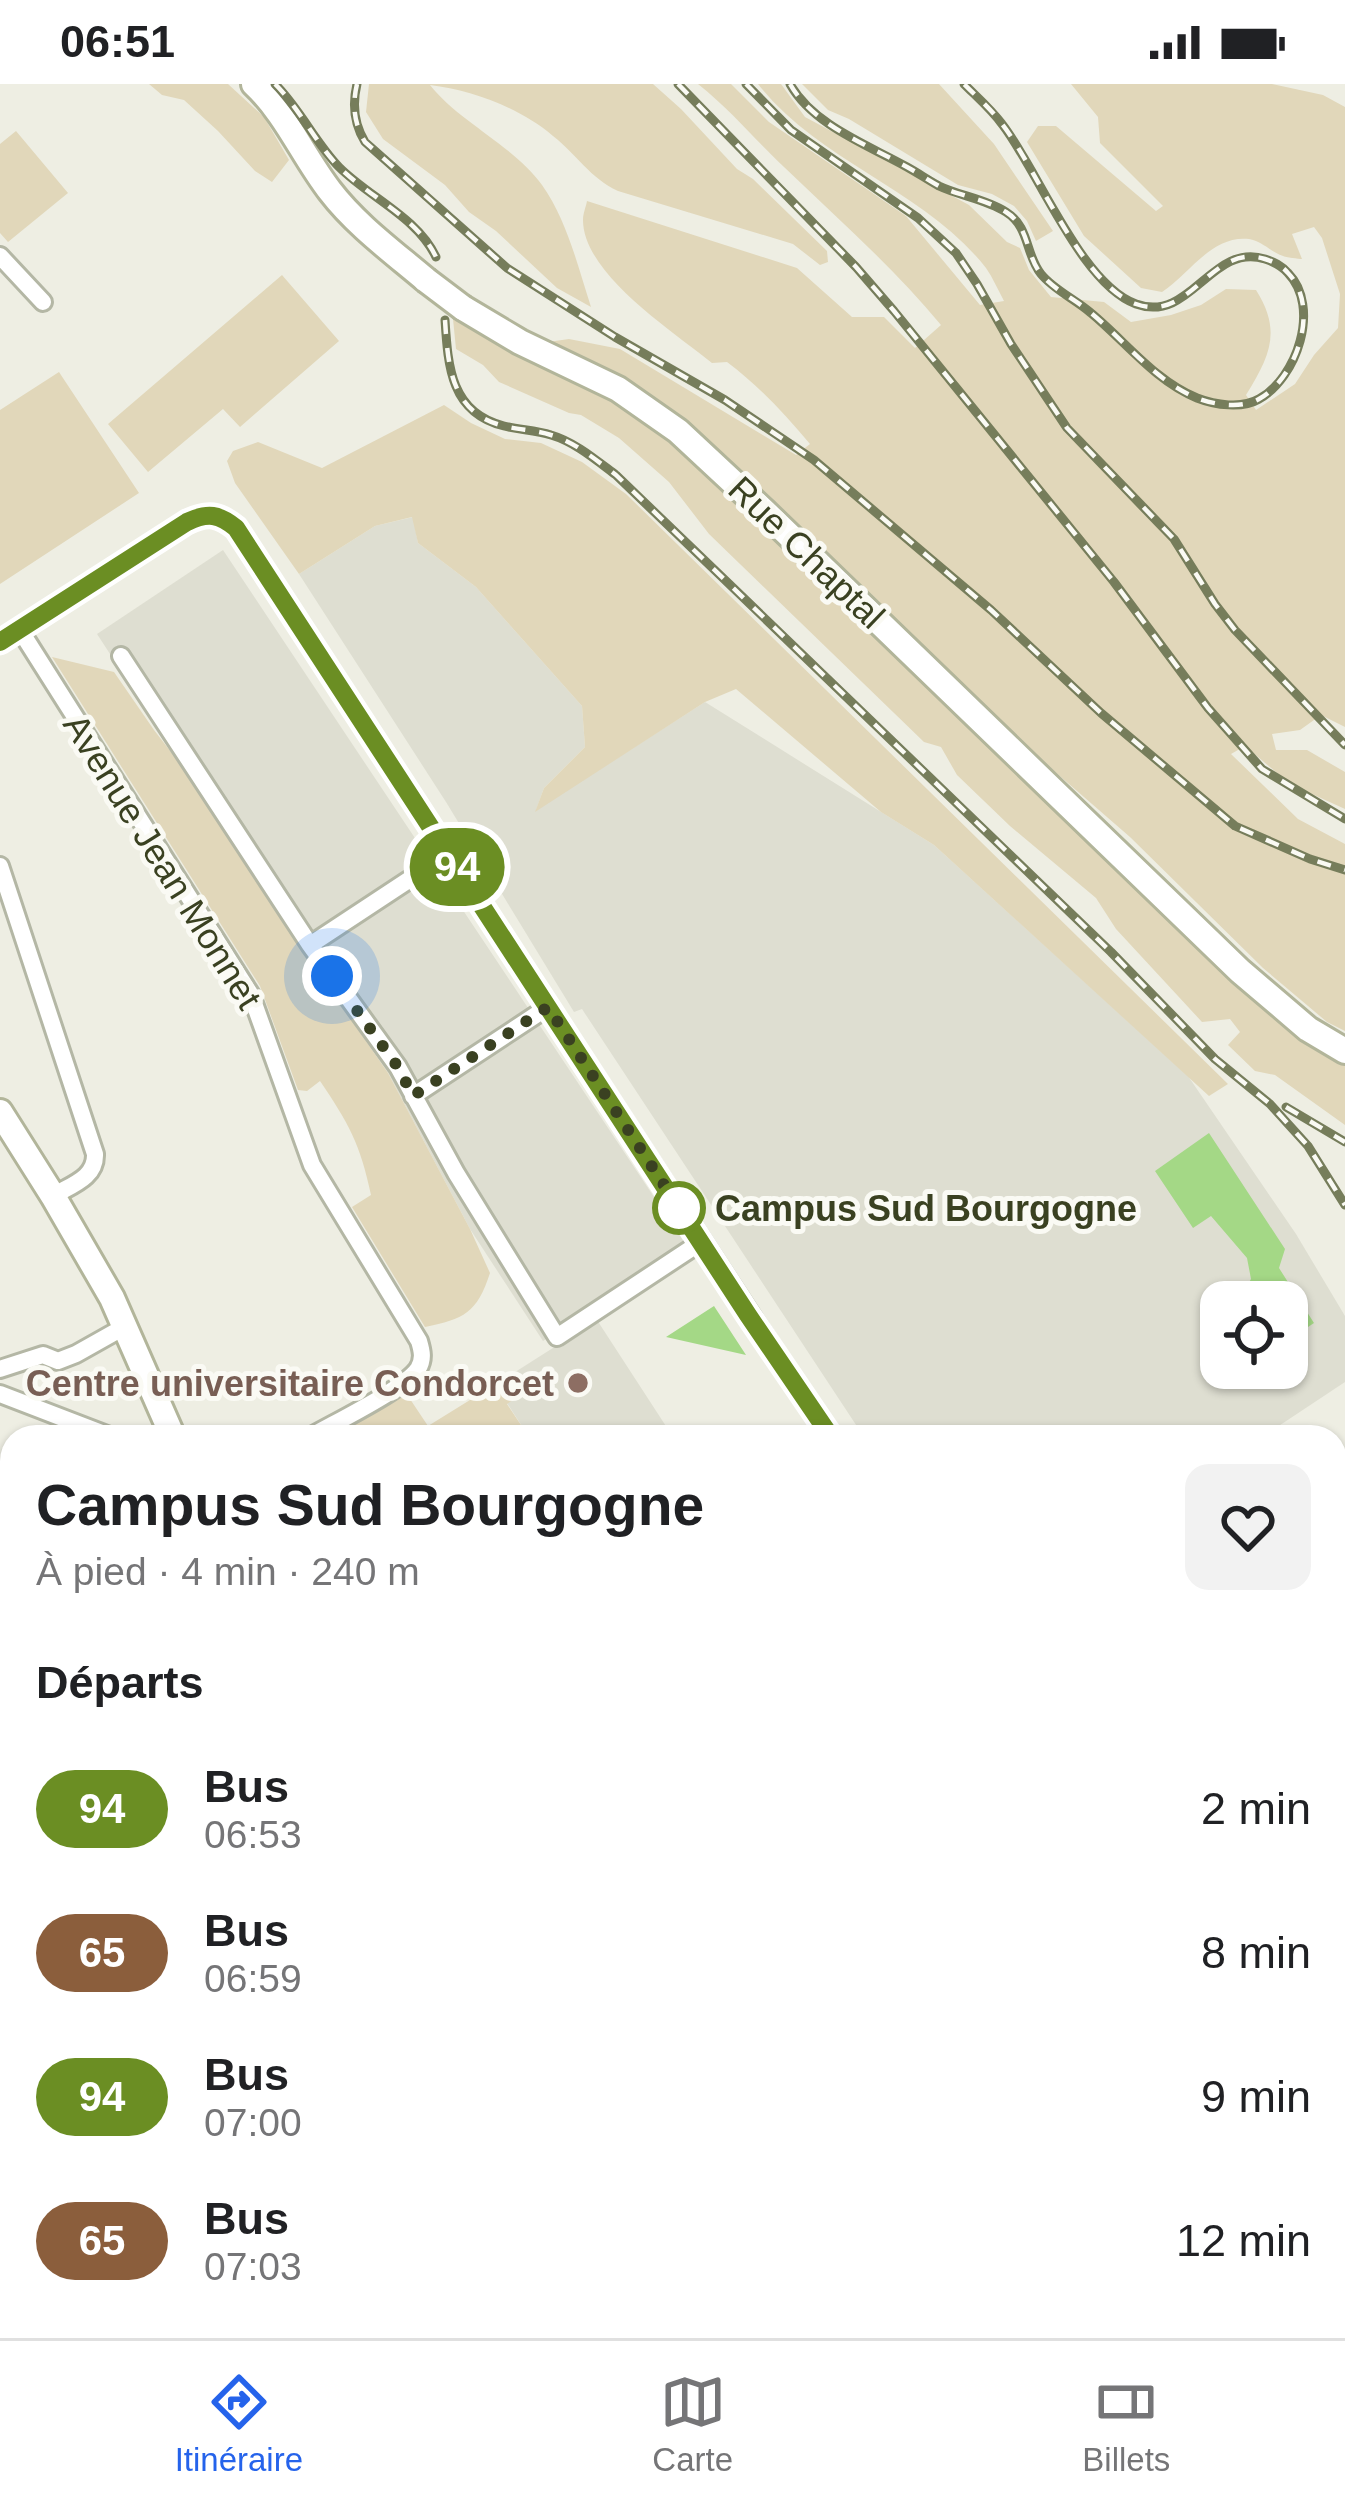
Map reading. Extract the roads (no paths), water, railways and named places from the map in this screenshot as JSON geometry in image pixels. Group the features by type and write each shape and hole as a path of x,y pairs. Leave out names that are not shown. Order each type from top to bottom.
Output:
{"street":[{"name":"Rue Chaptal","path":"254,84 279,112 345,209 463,308 520,342 618,389 678,430 1240,971 1308,1029 1345,1052"},
{"path":"0,256 44,302"},
{"path":"0,642 199,516 218,516 236,528 823,1425"},
{"name":"Avenue Jean Monnet","path":"20,630 251,995 312,1166 419,1341 421,1362 407,1380 330,1425"},
{"path":"121,656 310,946 398,1067 456,1173 557,1337 701,1242"},
{"path":"310,946 448,854"},
{"path":"0,866 95,1154 91,1173 53,1196"},
{"path":"413,1096 548,1007"},
{"path":"0,1112 97,1270 168,1425"},
{"path":"0,1369 43,1355 58,1360 76,1354 124,1327"},
{"path":"0,1394 81,1425"}],"railway":[{"path":"275,84 339,167 417,230 436,257"},
{"path":"357,84 355,114 365,142 507,268 725,400 814,460 1235,826 1345,870"},
{"path":"678,84 894,311 1114,582 1208,708 1262,769 1345,819"},
{"path":"746,84 791,130 918,218 956,253 1067,428 1174,539 1235,630 1345,745"},
{"path":"790,84 812,111 842,133 939,186 1014,218 1046,280 1182,391 1212,403 1237,405 1273,389 1294,359 1303,322 1298,287 1285,270 1265,259 1246,257 1215,271 1172,303 1136,304 1097,274 1016,144 964,84"},
{"path":"445,320 451,371 473,411 504,426 560,438 616,475 1111,952 1215,1059 1270,1104 1308,1146 1345,1205"},
{"path":"1286,1107 1345,1142"}],"place":[{"name":"Campus Sud Bourgogne","path":"679,1208"},
{"name":"Centre universitaire Condorcet","path":"578,1383"}]}
